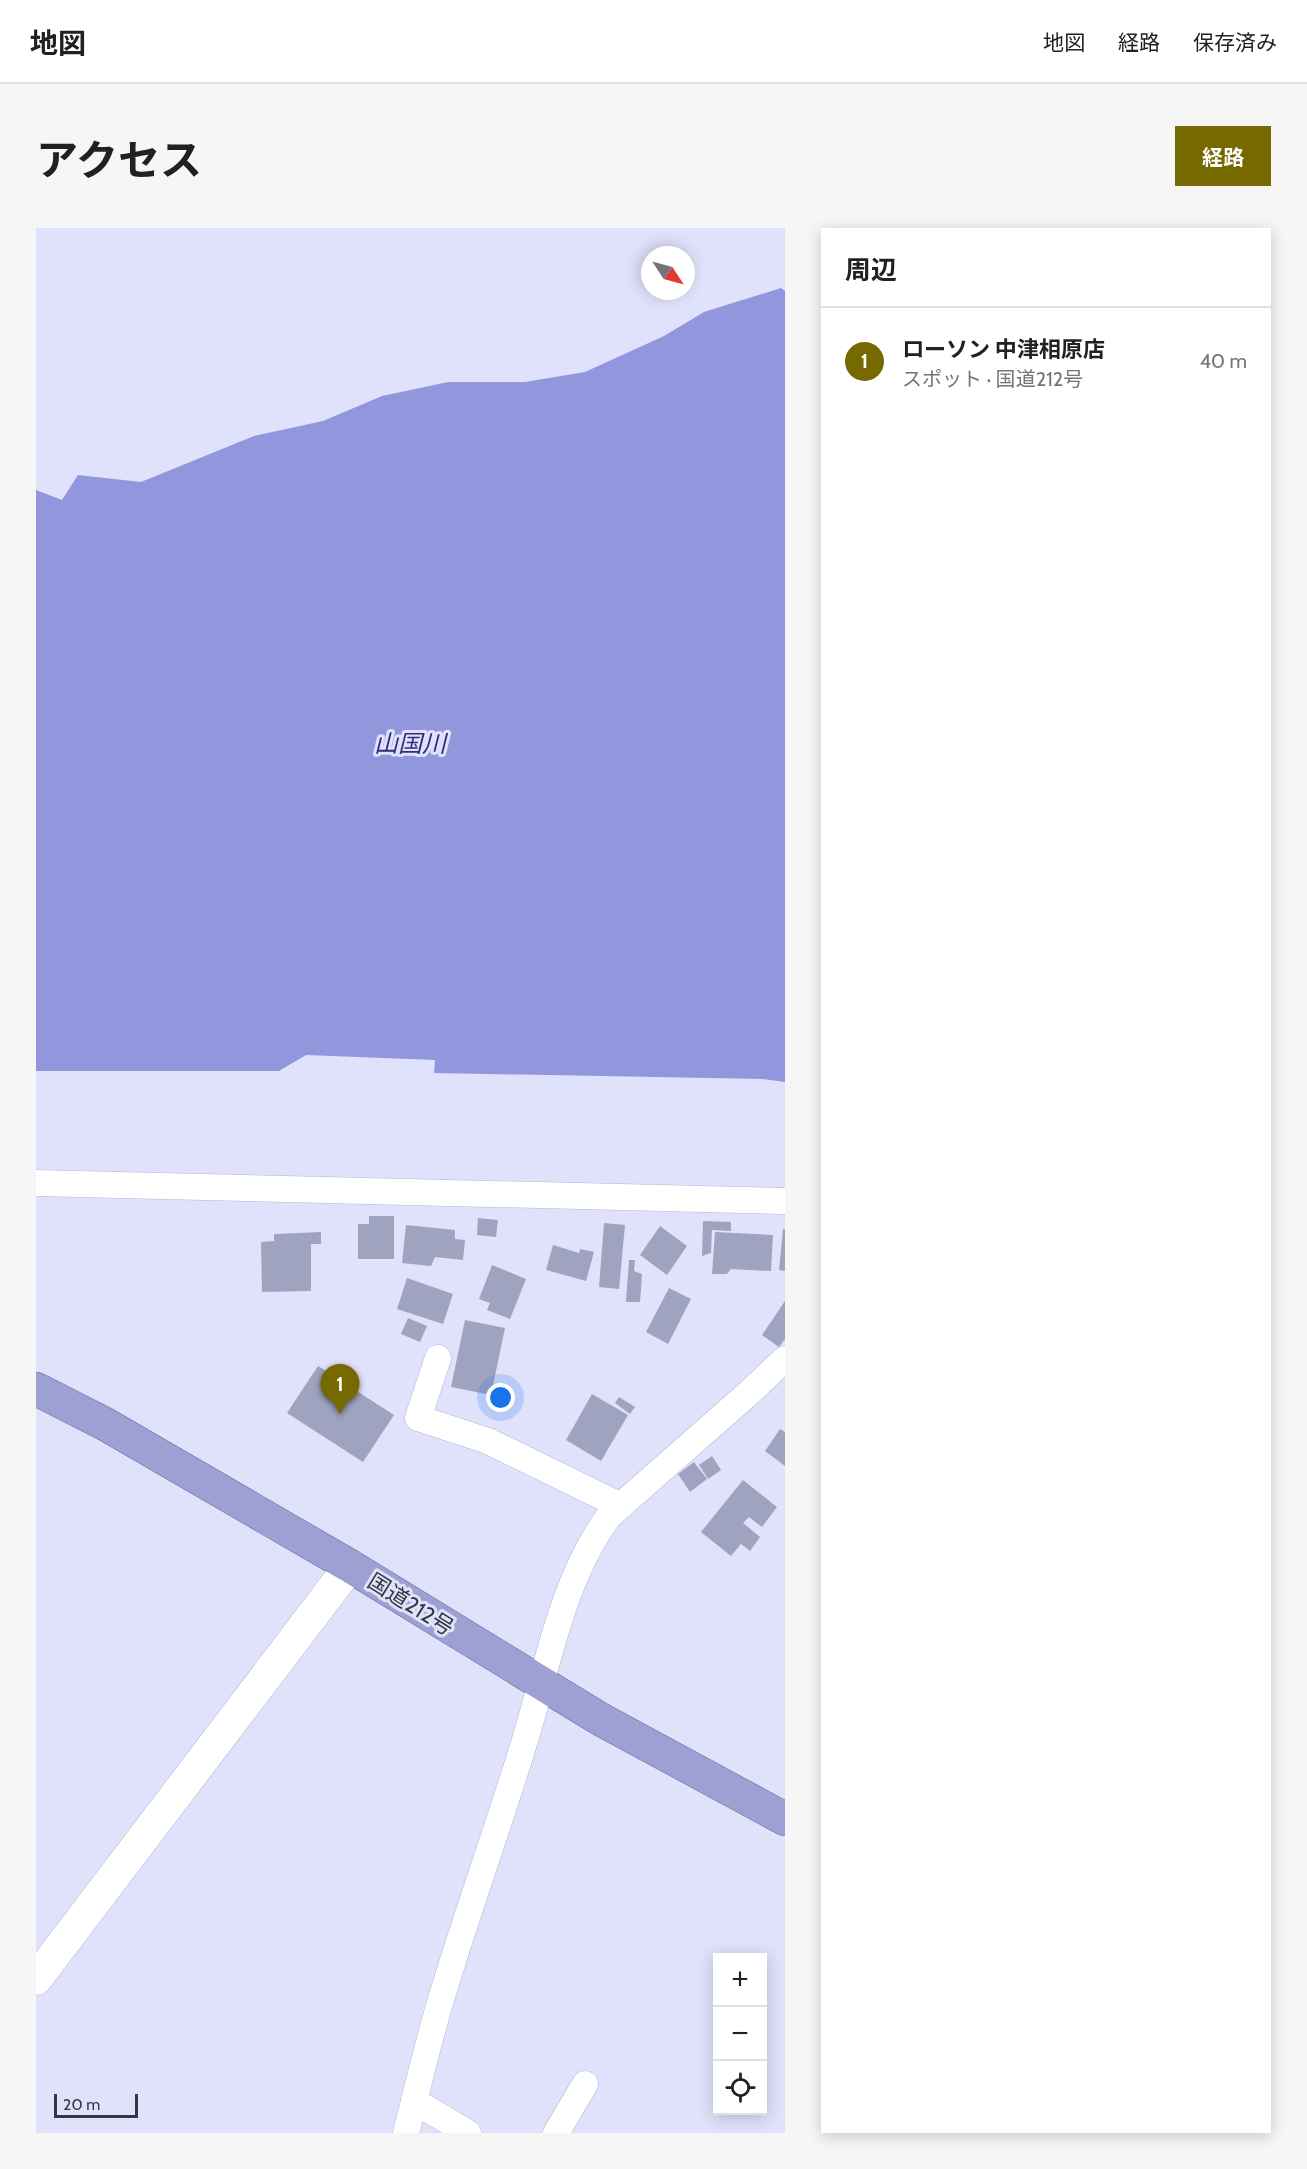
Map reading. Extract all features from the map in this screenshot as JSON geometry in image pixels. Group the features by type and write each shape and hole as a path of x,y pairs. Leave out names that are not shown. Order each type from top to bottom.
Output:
{"highway":[{"name":"国道212号","path":"36,1389 105,1424 350,1566 496,1658 600,1719 785,1819"}],"street":[{"path":"36,1183 785,1201"},
{"path":"438,1358 418,1418 488,1441 621,1506"},
{"path":"405,2133 446,1984 543,1684 560,1619 592,1539 609,1516 785,1359"},
{"path":"36,1979 350,1566"},
{"path":"556,2133 585,2084"},
{"path":"414,2101 468,2133"}],"water":[{"name":"山国川","path":"781,288 785,291 785,1082 763,1079 434,1073 435,1060 306,1055 279,1071 36,1071 36,490 62,500 78,475 141,482 254,436 323,421 382,396 448,382 525,382 585,372 664,336 704,312"}],"building":[{"path":"369,1216 394,1216 394,1259 358,1259 358,1224 369,1224"},
{"path":"478,1218 498,1220 496,1237 477,1235"},
{"path":"703,1221 731,1222 731,1231 712,1230 711,1253 702,1256"},
{"path":"604,1223 625,1225 619,1289 599,1287"},
{"path":"406,1225 455,1230 455,1239 465,1240 463,1260 435,1257 431,1266 402,1263"},
{"path":"660,1226 687,1246 667,1275 640,1255"},
{"path":"783,1229 785,1229 785,1271 779,1270"},
{"path":"321,1232 321,1244 311,1244 311,1291 262,1292 261,1242 274,1241 274,1234"},
{"path":"715,1232 773,1235 771,1271 731,1269 727,1274 712,1274"},
{"path":"553,1245 579,1253 580,1249 594,1252 586,1281 546,1270"},
{"path":"629,1260 635,1260 634,1271 642,1274 640,1302 626,1302"},
{"path":"492,1265 526,1279 510,1319 487,1310 490,1303 479,1299"},
{"path":"407,1278 453,1294 443,1324 397,1309"},
{"path":"669,1288 691,1299 668,1344 646,1332"},
{"path":"785,1301 785,1339 779,1347 762,1335"},
{"path":"408,1318 427,1326 420,1342 401,1334"},
{"path":"465,1320 505,1328 491,1395 451,1387"},
{"path":"318,1366 394,1415 363,1462 287,1413"},
{"path":"592,1394 628,1415 601,1461 566,1440"},
{"path":"619,1397 635,1407 630,1414 615,1403"},
{"path":"780,1429 785,1432 785,1466 765,1451"},
{"path":"712,1456 721,1470 708,1479 699,1465"},
{"path":"694,1462 707,1479 690,1492 678,1474"},
{"path":"743,1480 777,1507 762,1527 749,1517 743,1523 760,1537 750,1551 741,1544 731,1556 701,1532"}],"place":[{"name":"ローソン 中津相原店","path":"340,1414"}]}
